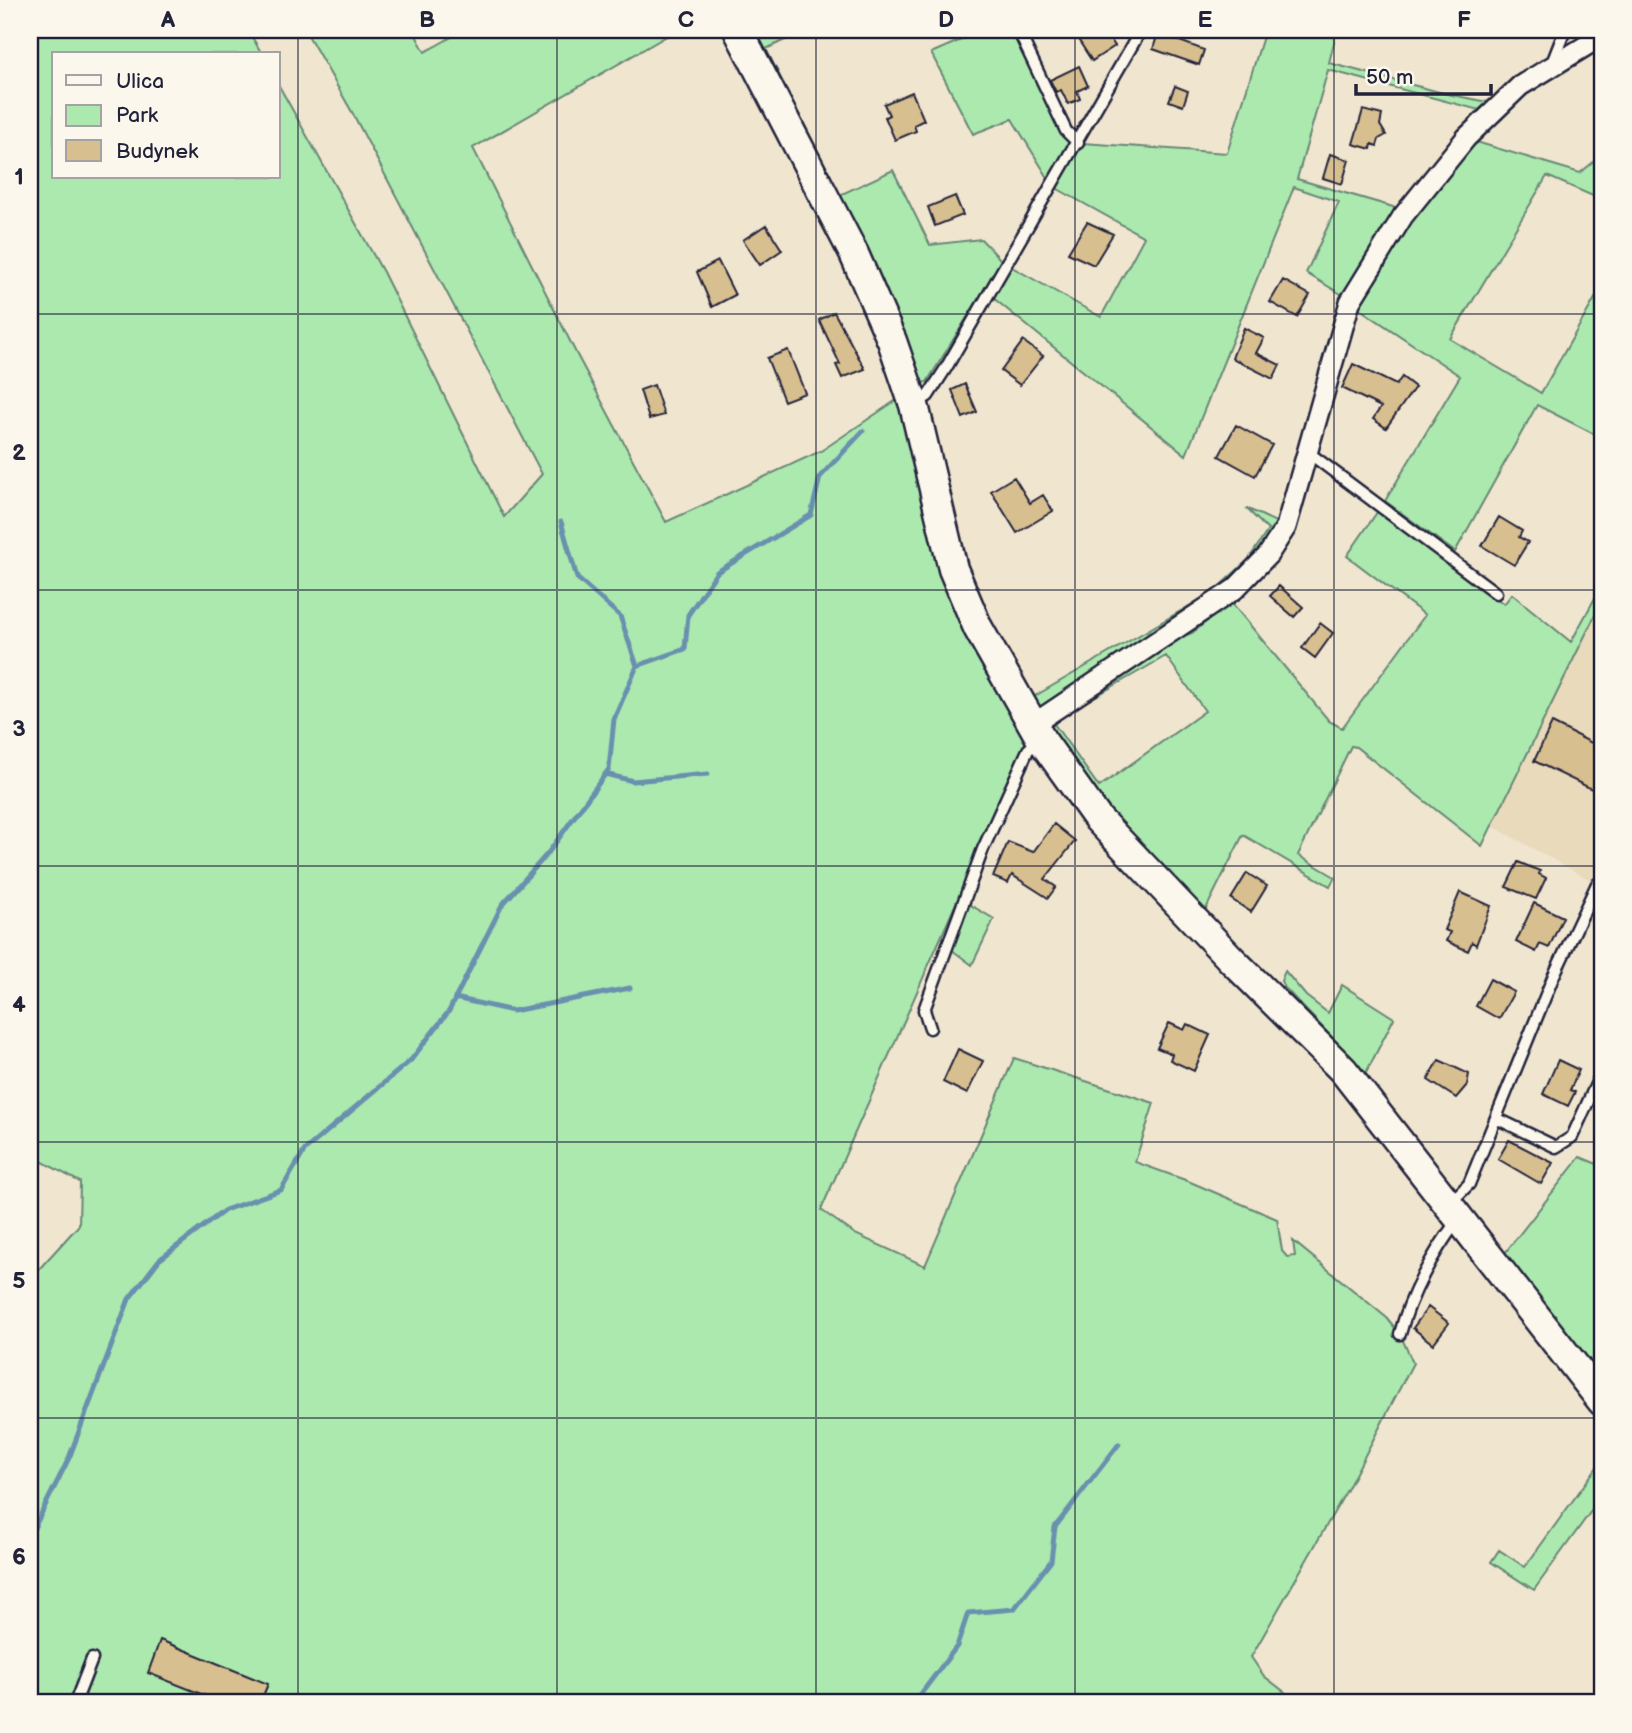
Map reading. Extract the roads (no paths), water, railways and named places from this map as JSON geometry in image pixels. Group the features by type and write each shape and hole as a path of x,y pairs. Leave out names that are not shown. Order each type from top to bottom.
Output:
{"street":[{"path":"738,30 854,254 892,341 914,405 953,569 978,628 1036,732 1098,819 1213,941 1343,1070 1601,1399"},
{"path":"1036,732 1235,589 1268,555 1286,527 1350,302 1403,216 1487,116 1520,86 1552,63 1602,36"}],"lane":[{"path":"1018,30 1066,131 1078,143"},
{"path":"914,405 928,396 946,368 1141,30"},
{"path":"1552,63 1564,30"},
{"path":"1309,453 1496,593"},
{"path":"930,1028 924,1010 983,849 1036,732"},
{"path":"1400,1334 1405,1313 1446,1236 1454,1211 1498,1119 1553,975 1597,884 1602,883"},
{"path":"1498,1119 1556,1147 1572,1138 1598,1080"},
{"path":"75,1703 92,1659"}],"waterway":[{"path":"30,1536 69,1458 129,1299 159,1260 225,1210 281,1190 305,1150 411,1060 449,1011 502,905 548,853 609,769 614,719 637,666 685,649 688,615 717,572 811,515 820,477 863,431"},
{"path":"561,522 577,578 620,616 637,666"},
{"path":"605,774 633,781 708,774"},
{"path":"455,998 513,1011 630,988"},
{"path":"914,1703 957,1646 968,1613 1014,1609 1051,1561 1055,1527 1119,1444"}]}
